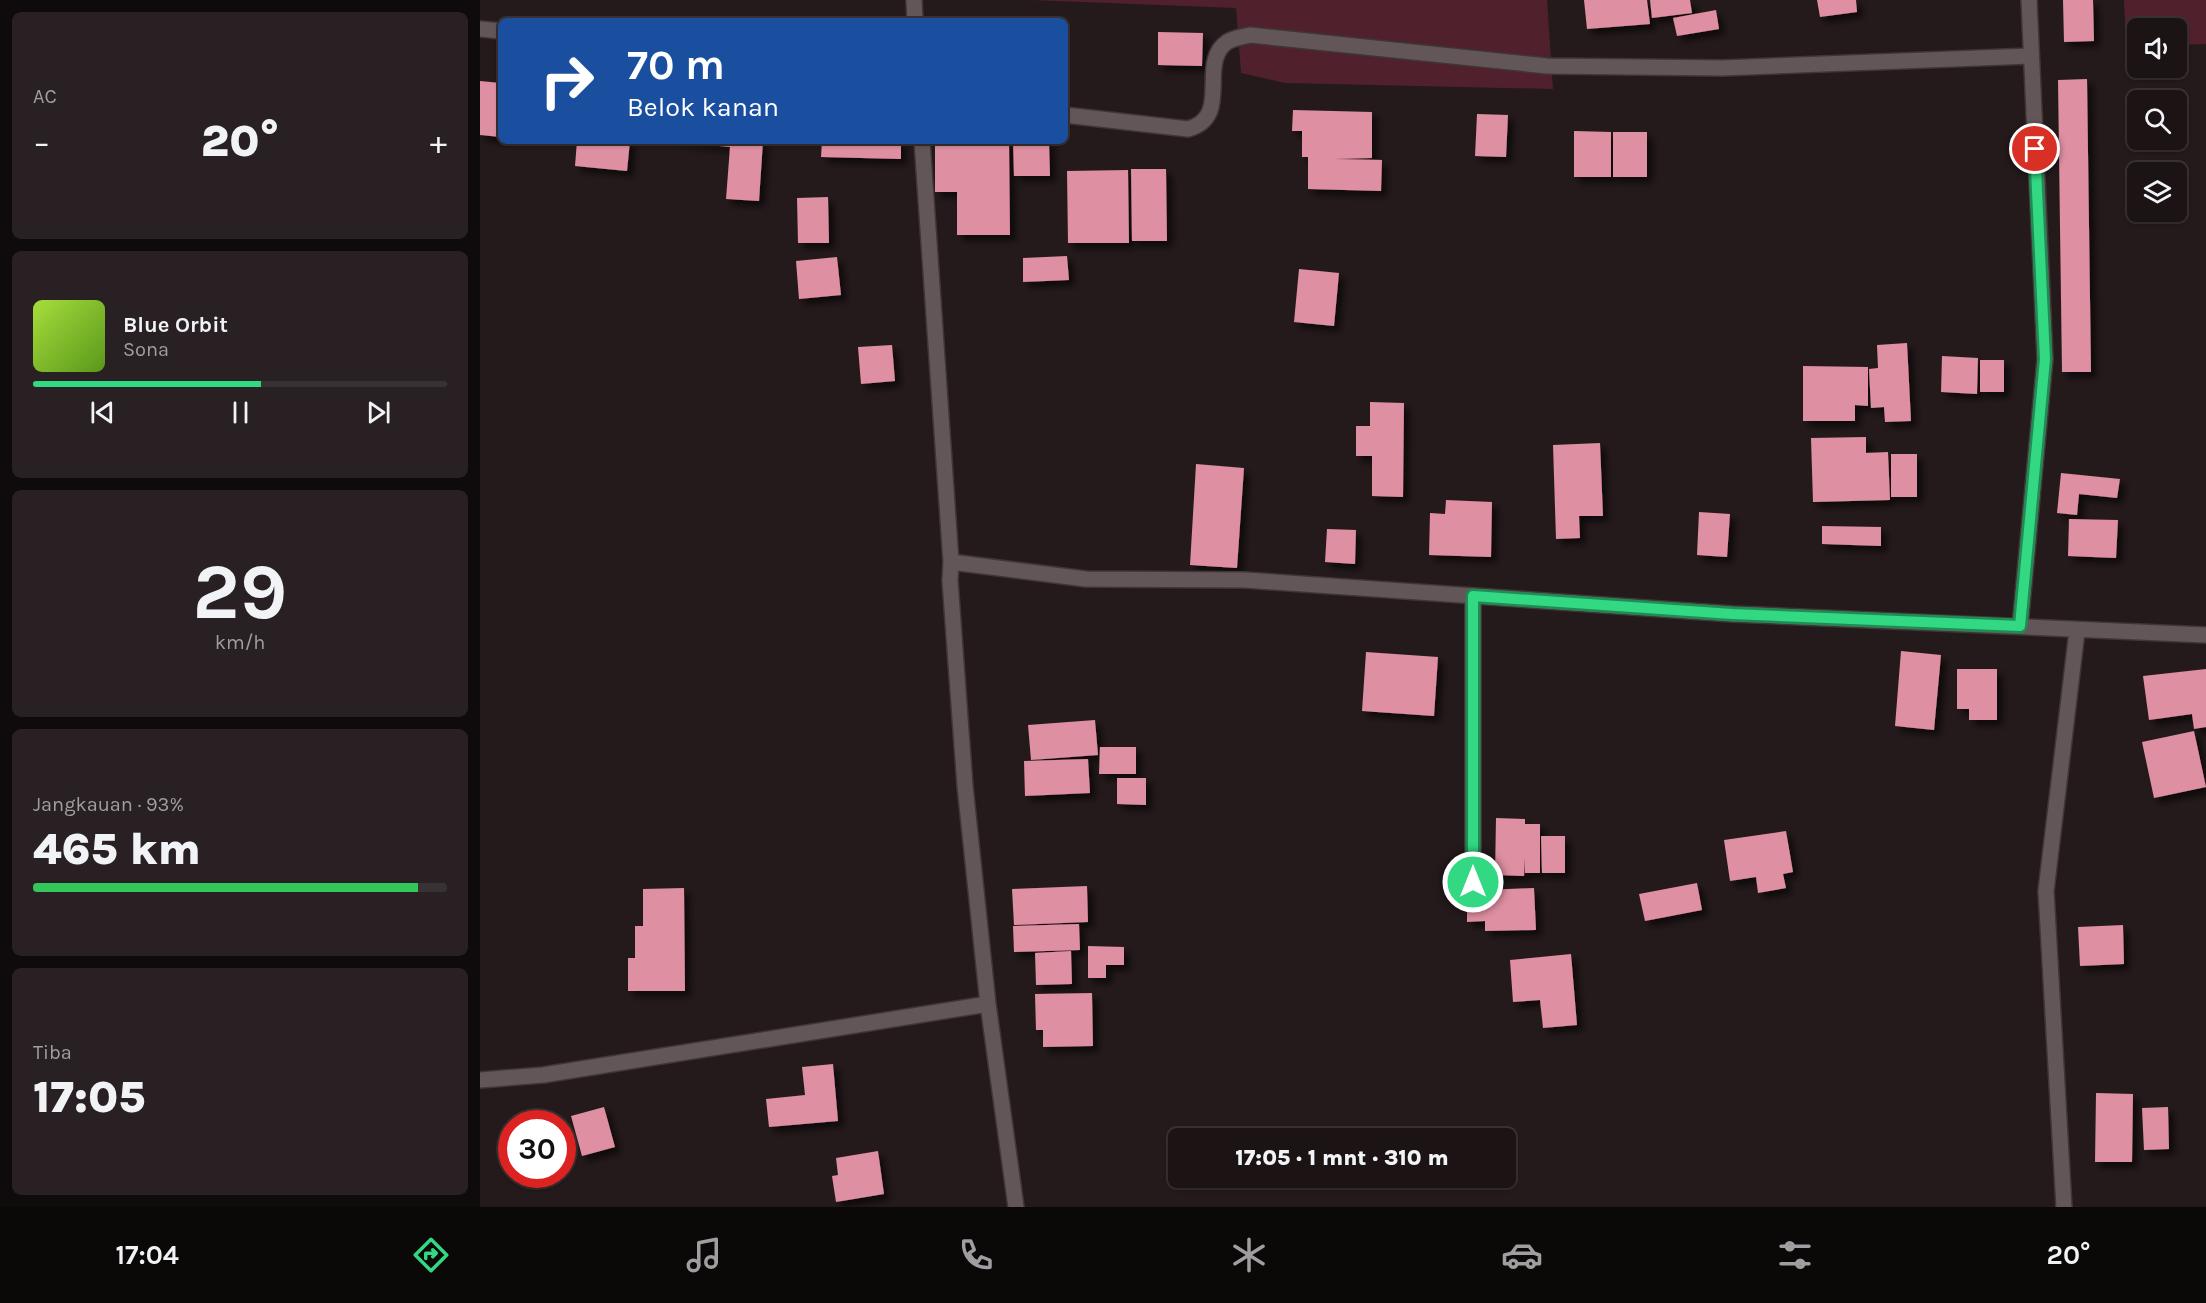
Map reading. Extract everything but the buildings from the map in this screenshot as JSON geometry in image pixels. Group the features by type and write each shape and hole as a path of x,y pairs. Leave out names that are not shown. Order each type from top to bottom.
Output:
{"street":[{"path":"914,0 915,18"},
{"path":"2020,626 2045,359 2029,0"},
{"path":"480,29 498,31"},
{"path":"1068,115 1188,129 1197,126 1207,121 1210,111 1216,59 1220,48 1229,41 1250,35 1547,66 1722,68 2030,56"},
{"path":"922,144 964,786 988,1004 1016,1207"},
{"path":"951,562 1086,579 1245,580 1732,614 2206,635"},
{"path":"1473,596 1473,882"},
{"path":"2064,1207 2046,891 2077,631"},
{"path":"480,1080 543,1075 988,1004"}],"shaded area":[{"path":"1031,0 1547,0 1553,89 1285,83 1241,73 1236,8"},
{"path":"2124,0 2206,0 2206,44 2187,45 2187,18 2127,18 2126,45"}],"route":[{"path":"1473,882 1473,596 1732,614 2020,626 2045,359 2035,149"}]}
